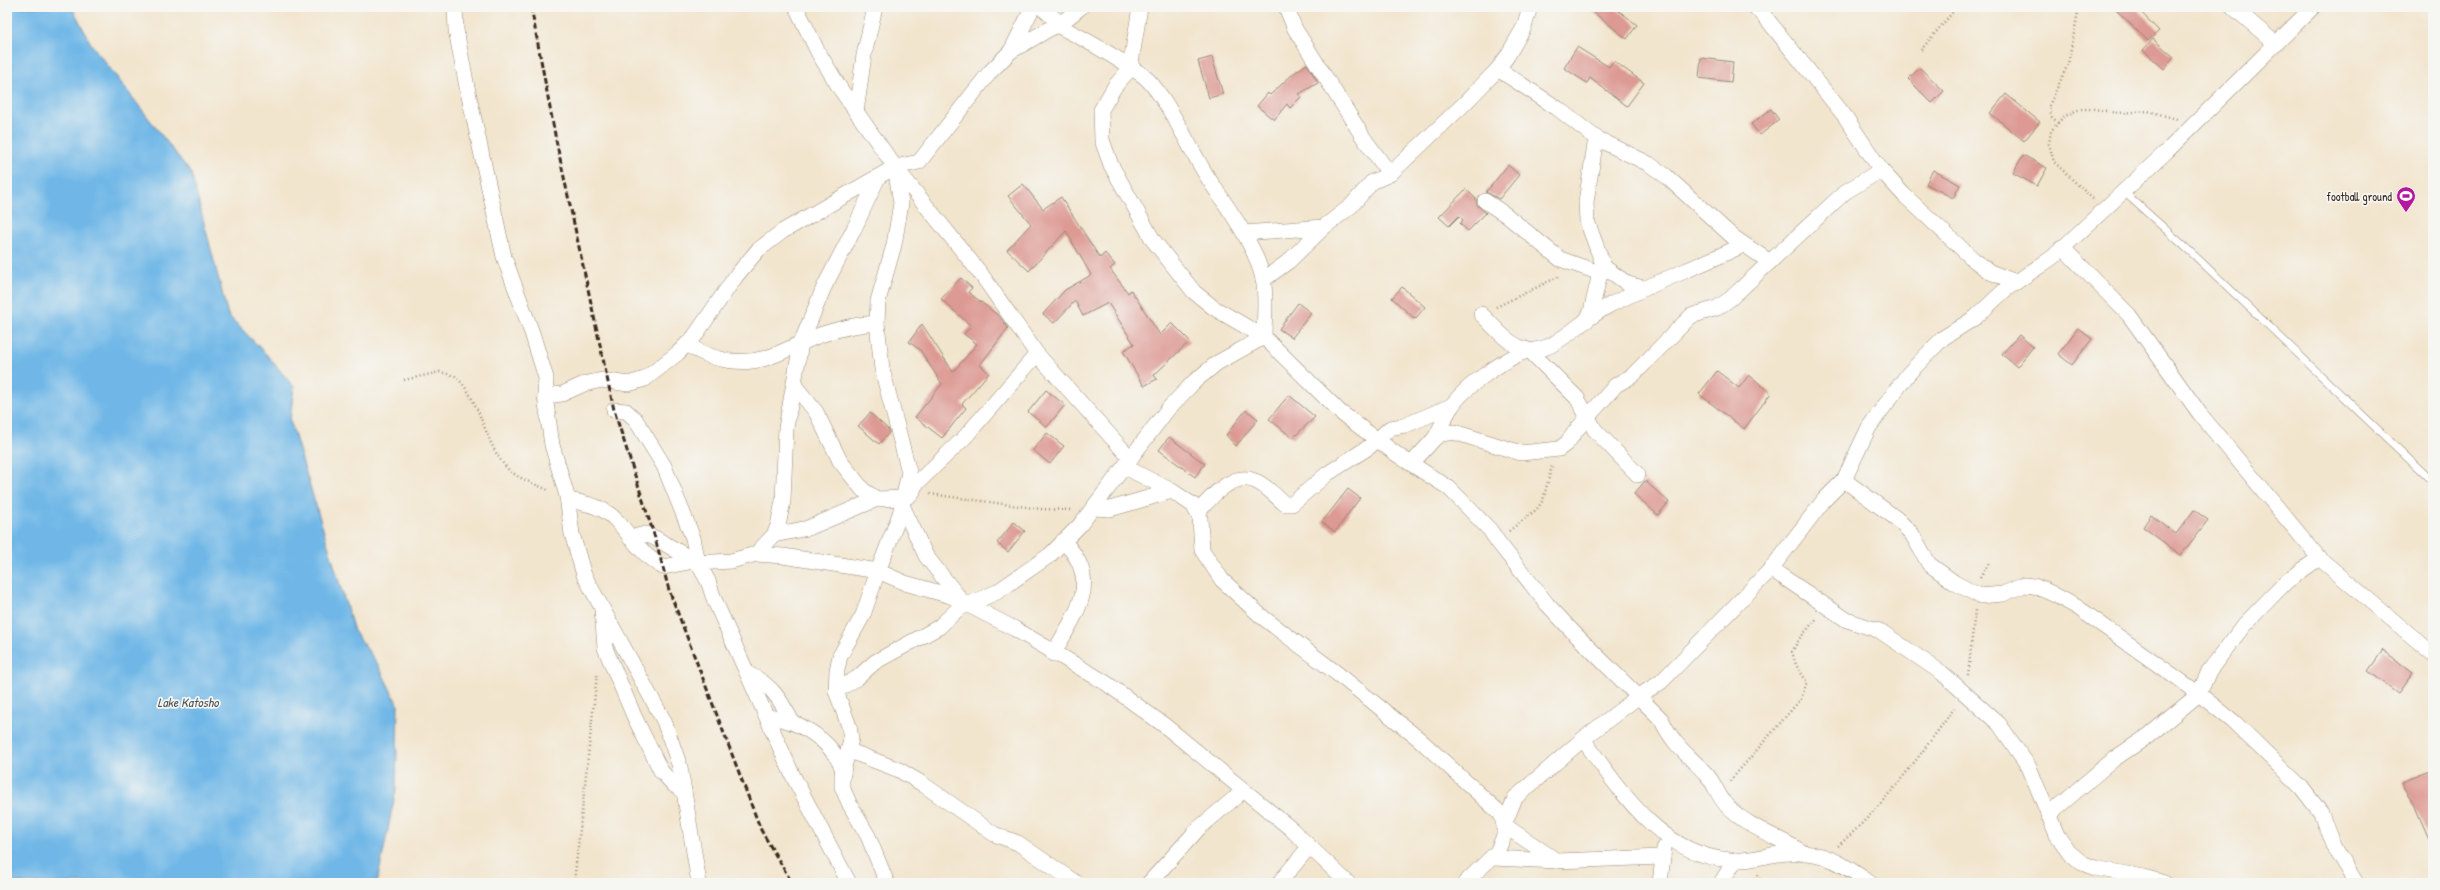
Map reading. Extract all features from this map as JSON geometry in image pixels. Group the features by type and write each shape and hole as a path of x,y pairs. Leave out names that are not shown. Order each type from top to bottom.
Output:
{"street":[{"path":"455,7 456,30 467,87 504,257 546,378 545,396 552,445 567,498 572,534 584,574 664,721 680,767 699,883"},
{"path":"796,7 818,52 856,112 895,167 981,274 1037,354 1128,463 1172,491 1198,512 1202,550 1222,580 1261,616 1343,678 1438,756 1501,814 1504,824 1504,836 1493,858 1465,883"},
{"path":"856,112 864,54 875,7"},
{"path":"1012,51 1033,7"},
{"path":"1041,7 1059,24 1101,47 1130,69 1142,74 1163,100 1206,174 1224,199 1244,233 1263,280 1264,337"},
{"path":"545,396 562,394 584,384 602,380 624,384 641,381 652,374 687,344 706,320 736,276 758,250 782,231 895,167 919,162 990,72 1012,51 1059,24 1081,7"},
{"path":"1140,7 1130,69 1115,86 1102,110 1102,140 1111,165 1154,240 1194,292 1214,308 1264,337 1340,412 1449,488 1490,530 1498,542 1574,633 1661,719 1669,736 1680,750 1708,775 1716,792 1728,807 1742,819 1802,852"},
{"path":"1286,7 1295,29 1365,140 1390,174"},
{"path":"1263,280 1289,260 1324,227 1351,206 1372,182 1390,174 1498,69 1524,27 1530,7"},
{"path":"1755,7 1762,12 1844,116 1881,170 1974,260 1990,272 2016,282"},
{"path":"2233,7 2276,44"},
{"path":"1504,824 1516,798 1583,740 1639,696 1661,682 1771,570 1824,500 1844,480 1869,427 1908,374 1943,338 1976,317 2016,282 2053,257 2201,117 2314,7"},
{"path":"1498,69 1557,108 1596,138 1649,164 1666,176 1743,245 1770,262"},
{"path":"1586,321 1591,312 1602,270 1587,221 1586,202 1596,138"},
{"path":"887,883 868,836 842,787 843,774 850,751 850,726 836,691 837,670 840,656 863,615 906,498 909,472 882,369 877,324 878,302 894,245 901,204 895,167"},
{"path":"1435,438 1454,432 1521,453 1559,449 1567,444 1589,415 1616,385 1632,376 1691,316 1717,308 1743,289 1845,192 1881,170"},
{"path":"756,554 774,535 778,526 783,501 786,428 801,343 824,286 854,229 878,177"},
{"path":"1485,201 1511,219 1560,259 1581,268 1602,270 1628,284 1643,288"},
{"path":"1244,233 1324,227"},
{"path":"1481,314 1508,341 1518,348 1543,350 1573,332 1606,307 1643,288 1707,263 1743,245"},
{"path":"2062,247 2129,315 2200,414 2319,558 2433,654"},
{"path":"687,344 702,354 724,360 750,360 766,358 822,334 851,326 877,324"},
{"path":"836,691 857,678 875,662 939,627 965,605 997,592 1050,555 1080,525 1168,409 1195,381 1217,363 1264,337"},
{"path":"1529,350 1577,398 1589,415 1595,430 1638,475"},
{"path":"1412,463 1435,438 1451,406 1468,389 1518,354 1529,350"},
{"path":"906,498 915,485 965,437 1037,354"},
{"path":"794,385 816,412 840,461 852,478 863,490 877,499"},
{"path":"1198,512 1216,493 1232,481 1243,478 1255,480 1285,504 1292,504 1327,474 1369,447 1376,438 1390,428 1406,425 1451,406"},
{"path":"614,410 626,411 635,419 653,444 693,538 696,562 708,581 714,599 768,717 792,774 849,883"},
{"path":"1844,480 1897,519 1912,534 1929,564 1955,583 1978,595 1992,597 2024,585 2034,586 2050,593 2077,607 2200,694 2234,722 2301,787 2321,813 2333,845 2356,883"},
{"path":"1093,508 1116,508 1172,491"},
{"path":"567,498 603,510 619,522 643,553 663,567 696,562 731,561 756,554 783,556 878,571 905,583 951,596 965,605 1015,629 1053,654 1106,683 1164,724 1212,762 1243,791 1290,828 1348,883"},
{"path":"774,535 808,528 877,499 906,498"},
{"path":"906,498 926,556 965,605"},
{"path":"630,538 637,534 650,536 696,562"},
{"path":"1053,654 1076,617 1084,586 1082,566 1073,550 1063,541"},
{"path":"2048,815 2114,759 2148,736 2200,694 2209,671 2244,625 2286,582 2319,558"},
{"path":"1771,570 1847,620 1880,631 1942,673 1999,724 2029,768 2048,815 2069,852 2082,863 2095,868 2144,877 2164,883"},
{"path":"602,606 605,648 625,696 661,771 674,785 684,791"},
{"path":"748,674 759,678 776,693 792,722"},
{"path":"768,717 792,722 831,748 839,760 843,774"},
{"path":"1583,740 1627,800 1644,818 1680,846 1704,855 1735,860 1802,852 1827,856 1870,883"},
{"path":"850,751 893,768 921,783 994,834 1018,842 1076,883"},
{"path":"1149,883 1199,828 1243,791"},
{"path":"1504,824 1557,861"},
{"path":"1660,883 1666,835"},
{"path":"1279,883 1309,847"},
{"path":"1493,858 1557,861 1663,857"},
{"path":"1721,883 1735,860"}],"lane":[{"path":"2123,191 2199,260 2433,482"}],"path":[{"path":"1921,50 1957,7"},
{"path":"2058,123 2052,117 2049,106 2068,64 2079,7"},
{"path":"2099,212 2091,196 2054,162 2049,144 2052,131 2063,117 2080,109 2118,113 2148,111 2182,119 2201,117"},
{"path":"1481,314 1581,268"},
{"path":"404,380 440,372 455,376 482,416 497,454 509,470 567,498"},
{"path":"1498,542 1537,508 1543,500 1551,468 1559,449"},
{"path":"906,498 945,494 976,501 1065,511 1093,508"},
{"path":"1827,856 1861,826 1882,803 1966,694 1980,577 1990,561"},
{"path":"1716,792 1735,776 1801,699 1807,682 1796,665 1792,652 1800,638 1825,606"},
{"path":"574,883 597,673"}],"water":[{"name":"Lake Katosho","path":"7,7 72,7 91,44 191,173 228,315 266,354 294,387 290,420 354,631 377,663 398,705 396,790 377,883 7,883"}],"building":[{"path":"1587,7 1614,7 1637,25 1627,39"},
{"path":"2113,7 2136,7 2159,31 2148,41"},
{"path":"2153,39 2174,57 2164,69 2143,50"},
{"path":"1577,47 1609,67 1614,61 1644,83 1627,106 1590,78 1587,83 1564,68"},
{"path":"1212,57 1223,94 1209,98 1198,61"},
{"path":"1701,58 1733,62 1731,82 1699,78"},
{"path":"1307,64 1318,83 1299,94 1301,97 1290,108 1287,104 1274,120 1257,106 1268,93 1270,95 1294,73"},
{"path":"1920,68 1944,91 1932,103 1908,79"},
{"path":"2006,94 2040,122 2024,141 1990,113"},
{"path":"1771,109 1779,120 1760,135 1751,124"},
{"path":"2023,155 2047,168 2037,186 2013,173"},
{"path":"1508,165 1519,175 1499,199 1486,192"},
{"path":"1933,170 1960,185 1953,198 1926,184"},
{"path":"1023,184 1043,209 1061,197 1100,258 1105,253 1115,265 1110,269 1128,293 1131,290 1160,335 1172,323 1190,341 1154,375 1157,379 1144,386 1123,351 1134,344 1108,303 1083,316 1075,301 1054,323 1043,314 1065,290 1091,275 1066,231 1029,271 1007,250 1031,224 1008,196"},
{"path":"1466,189 1476,199 1477,205 1486,213 1468,231 1460,224 1463,220 1459,216 1449,226 1439,217"},
{"path":"961,278 972,288 968,292 999,316 1008,328 980,365 989,373 962,404 966,408 942,438 915,417 942,384 920,350 909,342 922,324 953,372 977,344 964,334 971,326 941,299"},
{"path":"1402,287 1425,307 1415,319 1392,298"},
{"path":"1298,303 1311,313 1292,338 1279,329"},
{"path":"2078,328 2092,339 2072,365 2058,354"},
{"path":"2019,335 2033,347 2017,367 2002,354"},
{"path":"1717,371 1739,388 1749,375 1771,393 1744,429 1699,394"},
{"path":"1046,390 1065,405 1047,427 1028,412"},
{"path":"1289,395 1315,417 1293,438 1269,419"},
{"path":"1246,410 1258,419 1236,446 1226,435"},
{"path":"870,413 889,430 889,433 879,444 858,426"},
{"path":"1047,433 1064,446 1050,464 1033,450"},
{"path":"1169,437 1205,464 1195,477 1159,450"},
{"path":"1645,481 1669,502 1658,515 1634,494"},
{"path":"1348,489 1360,498 1335,532 1322,522"},
{"path":"2194,510 2208,520 2181,555 2143,527 2151,515 2176,534"},
{"path":"1014,522 1025,531 1008,552 997,543"},
{"path":"2383,650 2413,673 2398,693 2368,671"},
{"path":"2433,770 2433,848 2402,782"}],"railway":[{"path":"531,7 556,140 614,410 655,538 669,590 761,830 792,883"}],"place":[{"name":"football ground","path":"2406,213"}]}
